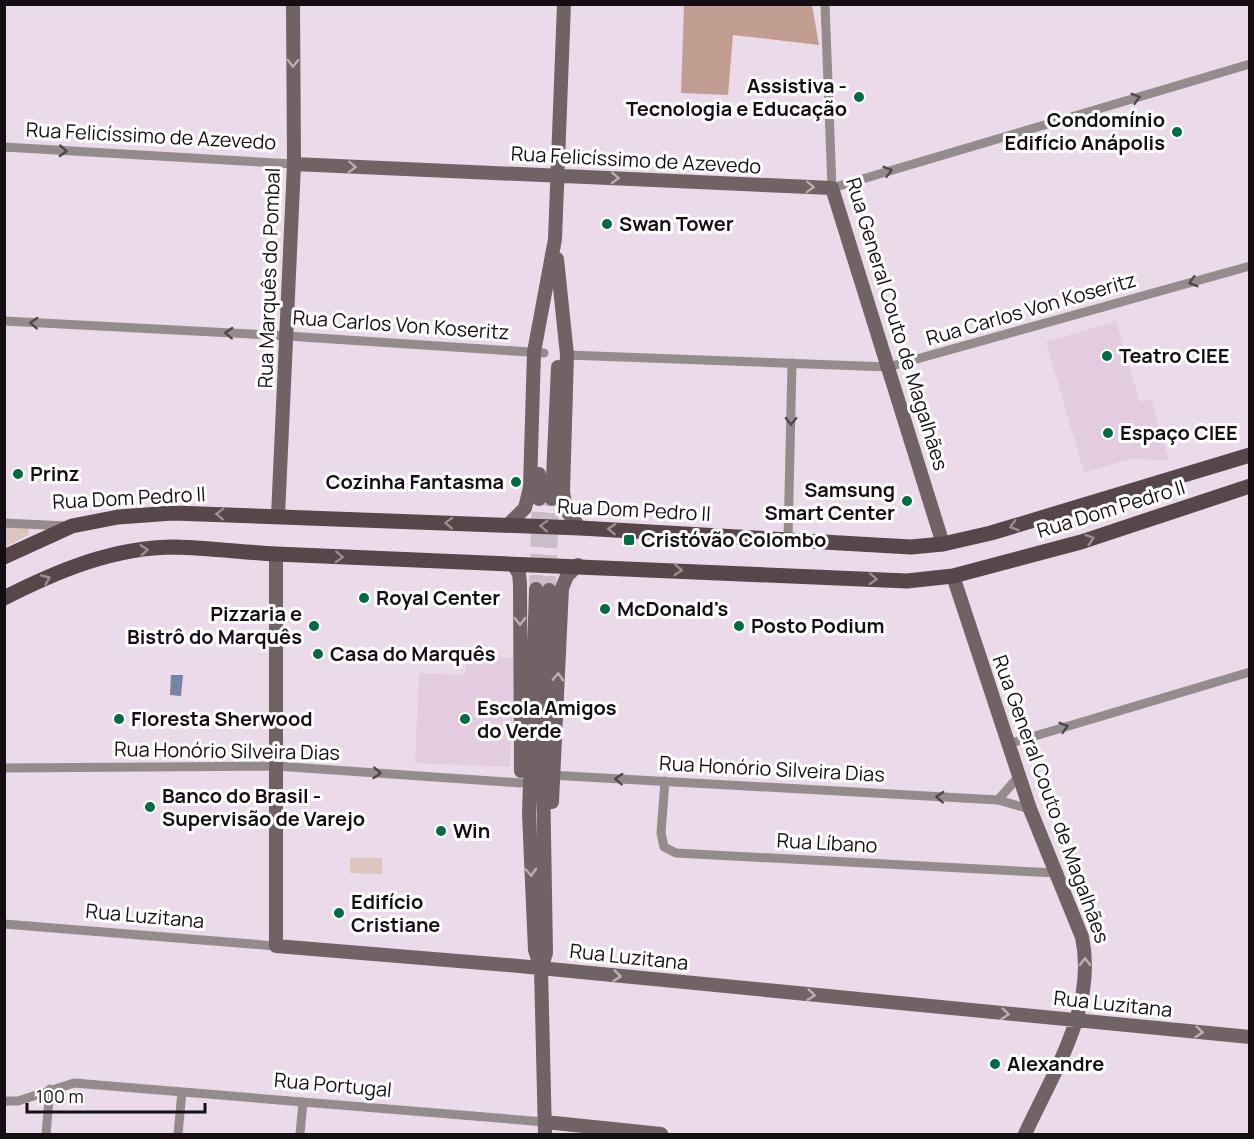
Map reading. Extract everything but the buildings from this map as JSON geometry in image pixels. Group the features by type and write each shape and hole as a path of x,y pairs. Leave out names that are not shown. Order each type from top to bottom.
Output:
{"main road":[{"name":"Rua Dom Pedro II","path":"72,526 118,517 173,513 580,528 910,547 992,533 1250,455"},
{"name":"Rua Dom Pedro II","path":"4,598 87,561 126,552 174,547 276,554 907,581 953,576 1081,542 1250,486"},
{"path":"4,557 72,526"}],"street":[{"name":"Rua Marquês do Pombal","path":"278,516 288,336 294,164 293,4"},
{"path":"564,4 555,239 567,355 563,492 566,510 580,528"},
{"name":"Rua General Couto de Magalhães","path":"825,4 832,188 943,543"},
{"name":"Rua Felicíssimo de Azevedo","path":"4,147 294,164 832,188 1250,64"},
{"path":"508,525 525,508 530,487 539,352 555,239"},
{"name":"Rua Carlos Von Koseritz","path":"567,355 888,368 1250,266"},
{"path":"539,352 545,499 560,296"},
{"name":"Rua Carlos Von Koseritz","path":"4,321 539,352"},
{"path":"788,539 792,363"},
{"name":"Rua Dom Pedro II","path":"4,523 72,526"},
{"path":"276,554 276,946"},
{"path":"513,564 519,574 520,584 525,784 529,814 535,950 541,969 545,1128"},
{"path":"541,969 546,954 549,775 562,588 567,576 578,566"},
{"name":"Rua General Couto de Magalhães","path":"953,576 1030,810 1082,937 1087,958 1078,1021 1025,1134"},
{"path":"525,784 542,590 549,775"},
{"path":"1008,744 1250,672"},
{"name":"Rua Honório Silveira Dias","path":"4,768 276,766 525,784"},
{"name":"Rua Honório Silveira Dias","path":"549,775 998,800 1030,810"},
{"path":"998,800 1019,777"},
{"name":"Rua Líbano","path":"665,782 661,833 664,847 676,853 1056,873"},
{"name":"Rua Luzitana","path":"4,924 519,966 1250,1037"},
{"path":"519,966 528,962 535,950"},
{"name":"Rua Portugal","path":"4,1101 18,1101 74,1083 303,1102 545,1128 661,1134"},
{"path":"46,1134 50,1089"},
{"path":"178,1134 182,1092"},
{"path":"300,1134 303,1102"}],"shaded area":[{"path":"684,5 812,5 819,45 733,35 728,95 681,93"},
{"path":"1116,321 1140,402 1151,399 1169,460 1130,459 1084,473 1046,342"},
{"path":"5,525 26,525 29,529 28,535 5,547"},
{"name":"Escola Amigos do Verde","path":"466,655 515,658 510,767 415,763 419,673 465,675"},
{"path":"350,858 382,858 382,874 350,873"}],"water":[{"path":"171,675 183,675 181,696 170,695"}],"tunnel":[{"path":"536,589 539,499"},
{"path":"549,590 552,499"}],"place":[{"name":"Assistiva - Tecnologia e Educação","path":"859,97"},
{"name":"Condomínio Edifício Anápolis","path":"1177,132"},
{"name":"Swan Tower","path":"607,224"},
{"name":"Teatro CIEE","path":"1107,356"},
{"name":"Espaço CIEE","path":"1108,433"},
{"name":"Prinz","path":"18,474"},
{"name":"Cozinha Fantasma","path":"516,482"},
{"name":"Samsung Smart Center","path":"907,501"},
{"name":"Cristóvão Colombo","path":"629,540"},
{"name":"Royal Center","path":"364,598"},
{"name":"McDonald's","path":"605,609"},
{"name":"Pizzaria e Bistrô do Marquês","path":"314,626"},
{"name":"Posto Podium","path":"739,626"},
{"name":"Casa do Marquês","path":"318,654"},
{"name":"Floresta Sherwood","path":"119,719"},
{"name":"Escola Amigos do Verde","path":"465,719"},
{"name":"Banco do Brasil - Supervisão de Varejo","path":"150,807"},
{"name":"Win","path":"441,831"},
{"name":"Edifício Cristiane","path":"339,913"},
{"name":"Alexandre","path":"995,1064"}]}
